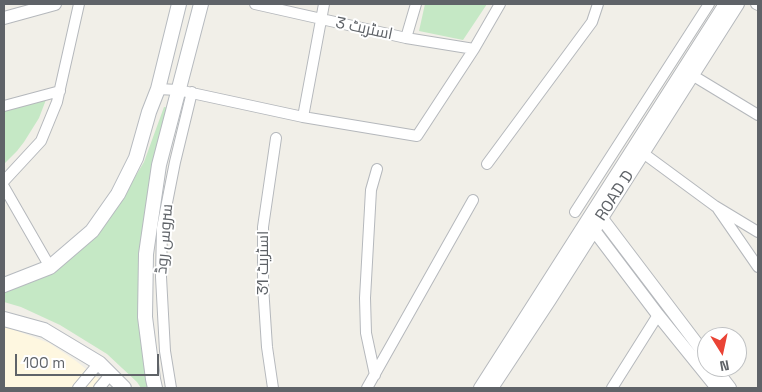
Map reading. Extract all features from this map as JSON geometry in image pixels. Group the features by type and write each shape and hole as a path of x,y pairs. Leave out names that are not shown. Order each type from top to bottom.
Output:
{"main road":[{"path":"4,285 50,267 92,231 118,194 136,158 149,112 158,89 178,4"},
{"path":"155,388 145,317 146,254 159,165 185,91 201,4"},
{"path":"4,319 44,330 99,363 124,388"}],"street":[{"path":"4,18 55,4"},
{"path":"4,181 41,141 60,91 79,4"},
{"name":"اسٹریٹ 3","path":"255,4 406,38 474,49"},
{"path":"304,117 324,4"},
{"path":"406,38 416,4"},
{"path":"158,89 185,91 304,117 417,136 474,49 499,6 509,4"},
{"path":"487,164 592,22 598,4"},
{"path":"575,212 709,4"},
{"name":"ROAD D","path":"492,388 724,4"},
{"name":"ROAD D","path":"597,213 643,153 738,4"},
{"path":"692,75 758,115"},
{"path":"4,106 60,91"},
{"name":"سروس روڈ","path":"171,388 165,351 161,277 162,228 185,91"},
{"name":"اسٹریٹ 31","path":"273,388 263,286 263,227 276,138"},
{"path":"643,153 716,206 758,232"},
{"path":"375,375 366,332 365,298 371,190 377,169"},
{"path":"4,187 50,267"},
{"path":"367,388 473,200"},
{"path":"716,206 758,267"},
{"path":"597,213 697,345"},
{"path":"590,225 658,315 717,388"},
{"name":"ROAD D","path":"480,388 590,225"},
{"path":"612,388 658,315"},
{"path":"78,388 99,363"},
{"path":"99,388 110,375"},
{"path":"722,377 730,388"}],"shaded area":[{"path":"4,326 49,343 76,361 110,388 4,388"}],"green space":[{"path":"425,4 487,4 463,40 419,31"},
{"path":"47,97 39,118 24,142 4,164 4,109"},
{"path":"164,107 170,108 149,193 150,388 141,388 107,354 60,325 21,307 4,302 4,290 64,260 109,220 144,162"}]}
